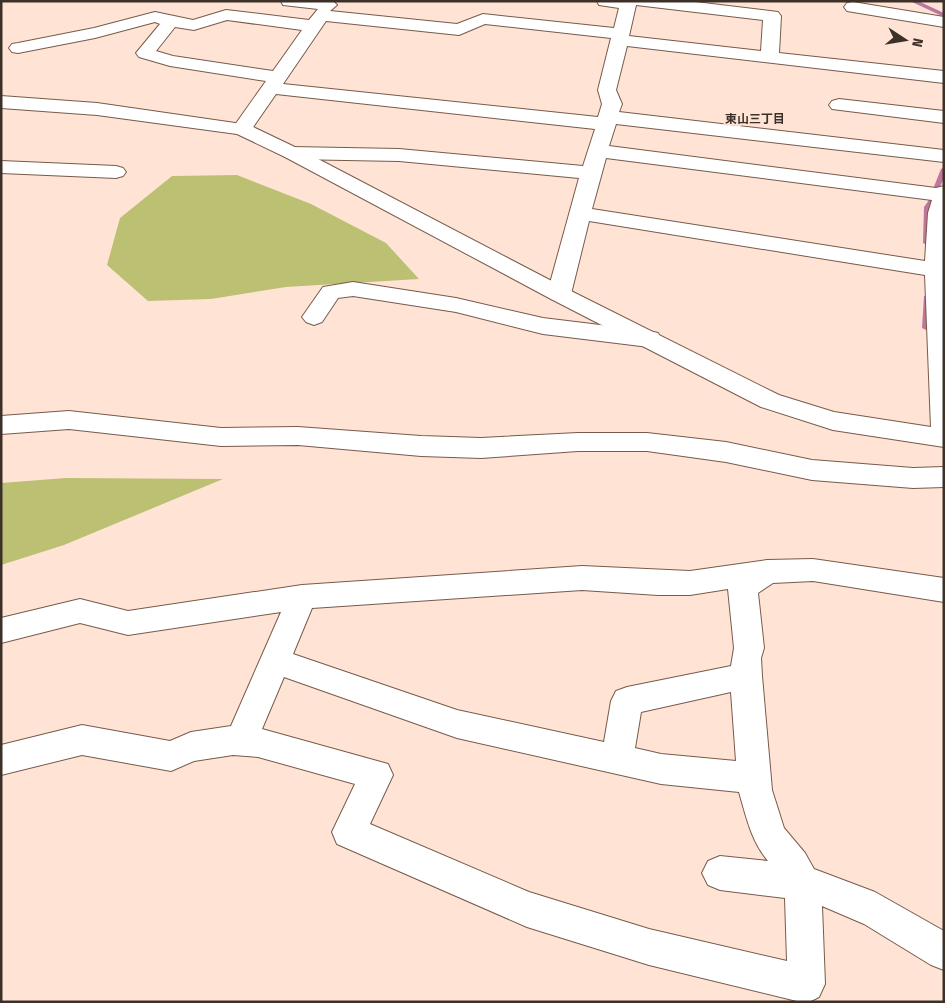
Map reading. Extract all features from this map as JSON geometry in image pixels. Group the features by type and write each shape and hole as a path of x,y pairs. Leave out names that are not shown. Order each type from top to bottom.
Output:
{"street":[{"path":"289,1 323,12"},
{"path":"605,1 772,16 770,58"},
{"path":"559,294 591,173 612,104 607,90 620,37 632,2"},
{"path":"1,55 44,36 110,23 136,6"},
{"path":"853,7 944,22"},
{"path":"242,129 323,12"},
{"path":"18,48 95,33 155,17 182,24 194,24 226,15 323,12 459,30 483,19 770,58 944,77"},
{"path":"171,21 146,53 170,61 275,82 944,156"},
{"path":"1,102 97,109 242,129 292,153 559,294 770,401 833,421 944,438"},
{"path":"839,105 944,117"},
{"path":"598,151 943,193 939,213 936,270 944,428"},
{"path":"292,153 399,155 591,173"},
{"path":"1,167 116,172"},
{"path":"580,213 936,270"},
{"path":"314,317 331,292 353,289 456,305 543,326 648,339"},
{"path":"1,425 69,420 221,437 298,436 422,446 482,448 578,442 647,442 726,452 812,470 913,478 944,477"},
{"path":"1,631 80,611 128,623 302,597 582,578 690,583 767,572 813,570 944,590"},
{"path":"1,760 82,740 171,756 191,747 233,740 258,742 376,775 349,832 518,906 649,947 806,984 803,884 793,866 770,837 755,790 746,676 746,658 749,648 743,588 767,572"},
{"path":"241,741 302,597"},
{"path":"275,661 457,724 661,769 754,778"},
{"path":"617,759 627,701 746,676"},
{"path":"720,873 803,884 833,891 898,922 944,952"}],"green space":[{"path":"237,175 311,204 386,243 419,279 286,287 211,299 148,301 107,265 120,218 172,176"},
{"path":"66,478 223,479 64,545 1,565 1,483"}],"waterway":[{"path":"913,1 944,15"},
{"path":"936,189 944,169"},
{"path":"927,243 927,207 931,201"},
{"path":"926,328 927,298"}],"district":[{"name":"東山三丁目","path":"755,119"}]}
